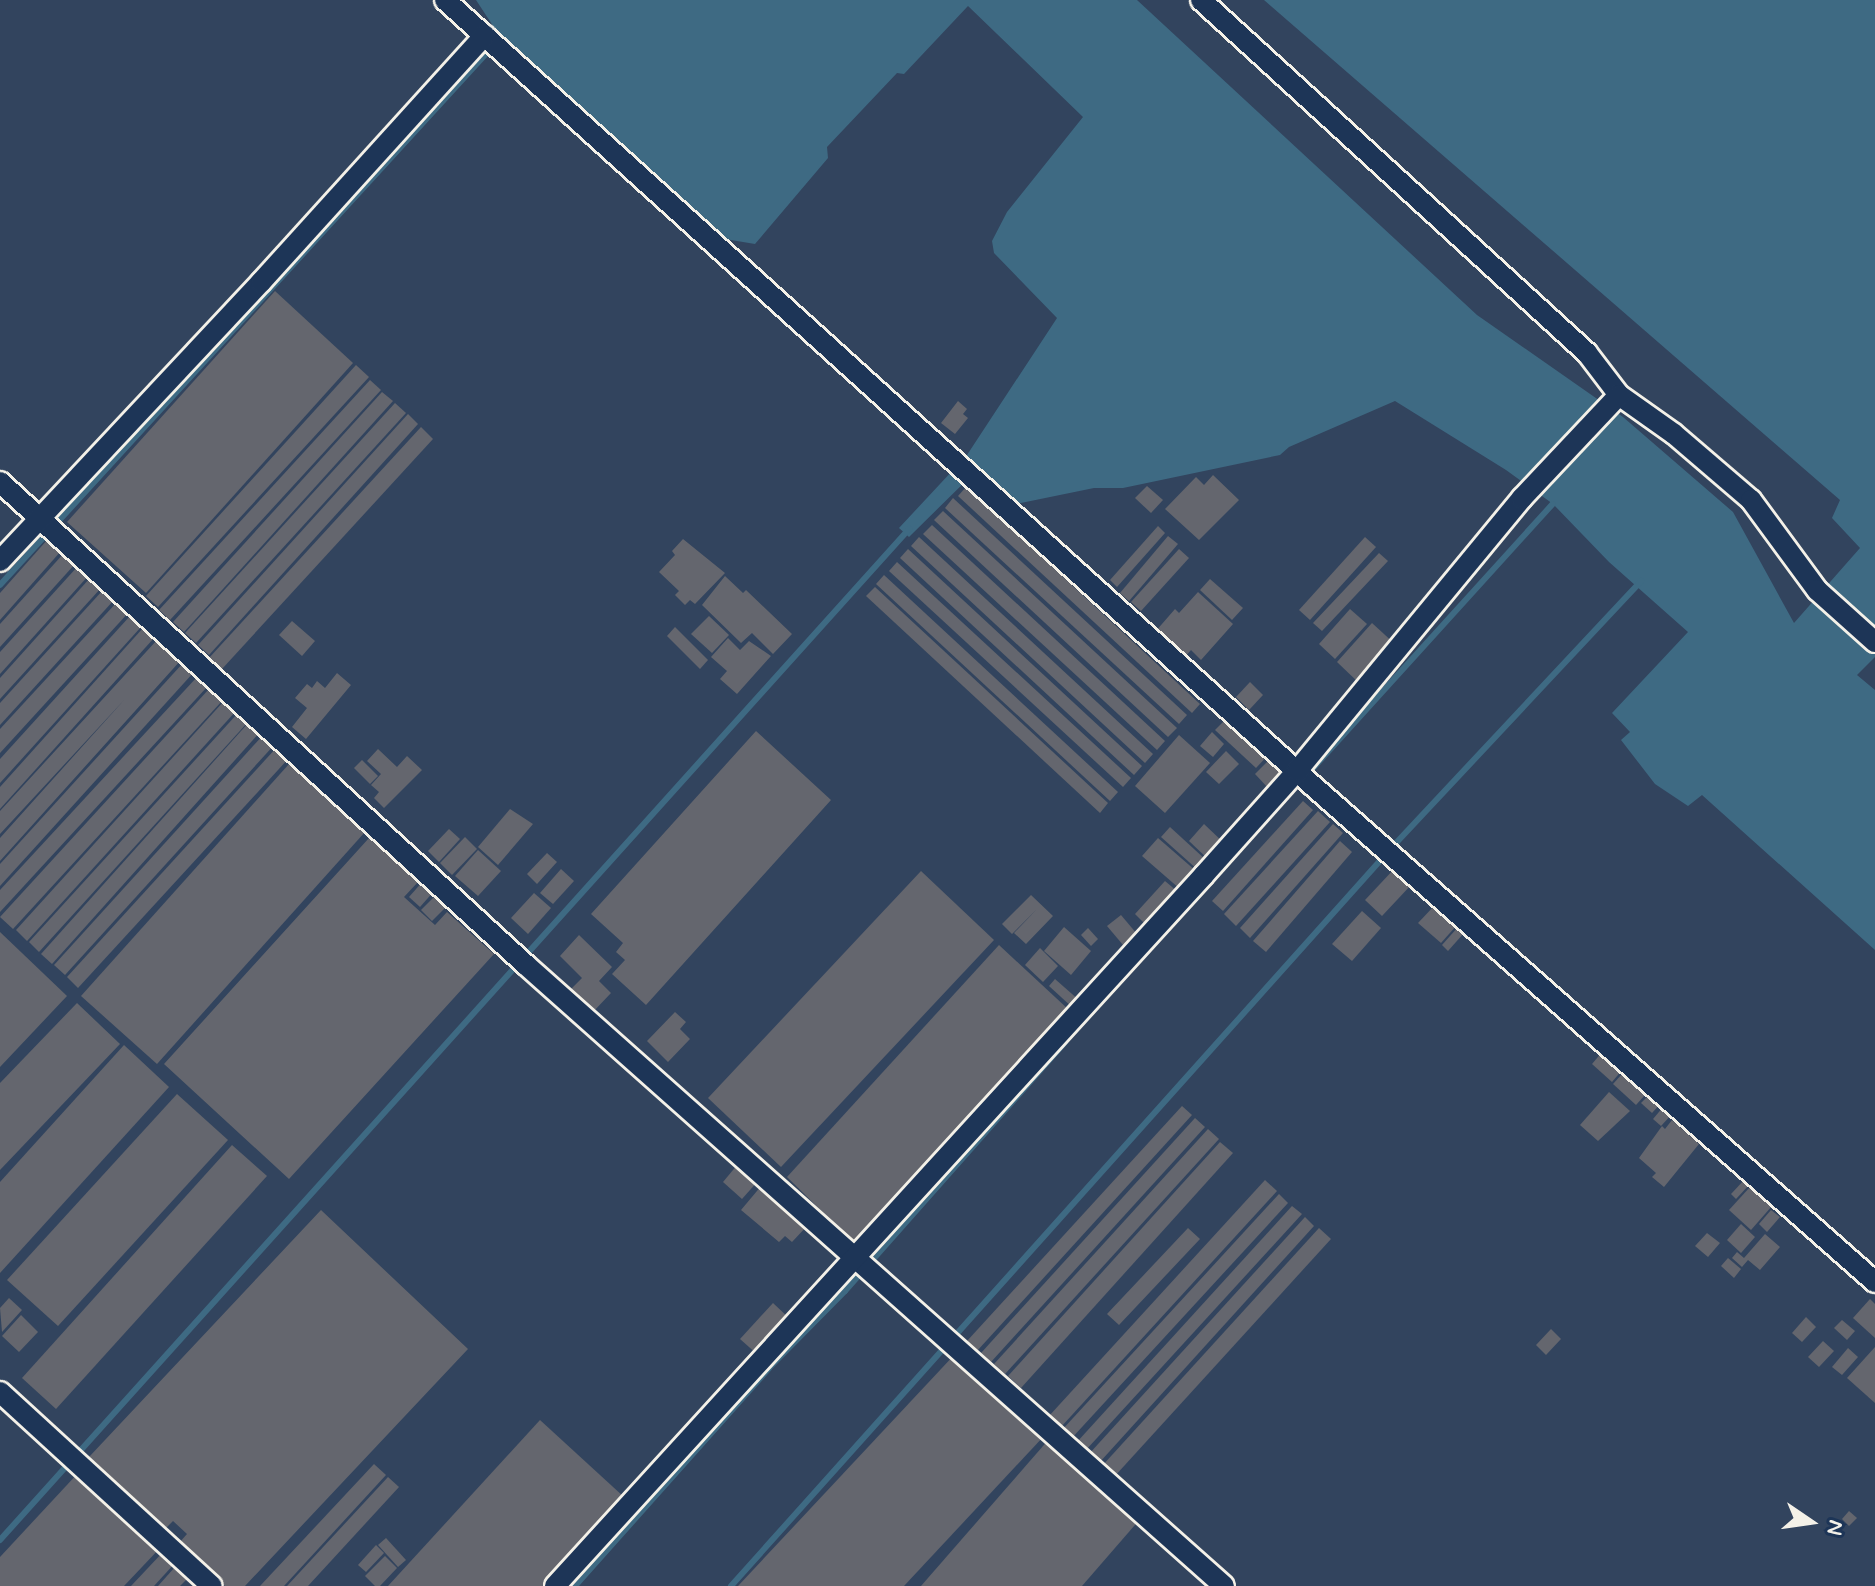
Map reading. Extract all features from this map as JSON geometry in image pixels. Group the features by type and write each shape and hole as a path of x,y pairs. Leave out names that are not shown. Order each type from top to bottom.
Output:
{"street":[{"path":"445,0 1304,778 1875,1282"},
{"path":"1201,0 1587,353 1619,395 1674,434 1751,500 1817,590 1875,642"},
{"path":"0,561 48,524 261,282 493,42"},
{"path":"555,1586 862,1265 1304,778 1522,498 1619,395"},
{"path":"0,482 520,959 1224,1586"},
{"path":"0,1392 212,1586"}],"water":[{"path":"476,0 1137,0 1477,315 1623,417 1733,512 1794,623 1860,548 1832,518 1840,500 1264,0 1875,0 1875,657 1857,675 1875,690 1875,950 1702,795 1688,806 1655,784 1621,740 1630,732 1612,713 1688,632 1609,562 1553,504 1506,470 1395,401 1289,447 1280,455 1123,488 1094,488 1016,504 977,470 909,537 899,528 967,455 1057,318 994,253 992,241 1007,212 1083,117 968,6 904,74 897,73 827,147 828,158 755,244 725,239 501,38"}],"building":[{"path":"275,291 353,363 146,593 67,522"},
{"path":"356,365 369,377 158,607 146,596"},
{"path":"370,380 381,390 170,620 159,610"},
{"path":"382,392 393,401 184,632 173,622"},
{"path":"958,401 967,409 963,414 968,418 955,434 941,423"},
{"path":"395,403 406,413 196,643 185,633"},
{"path":"408,414 418,424 209,655 198,645"},
{"path":"421,427 433,439 222,669 209,658"},
{"path":"1213,475 1239,500 1199,540 1165,509 1196,477 1204,485"},
{"path":"1147,486 1163,500 1151,513 1135,498"},
{"path":"966,487 1200,704 1192,713 958,496"},
{"path":"953,498 1187,715 1179,724 945,508"},
{"path":"943,511 1177,728 1168,737 934,520"},
{"path":"932,525 1165,741 1157,750 923,534"},
{"path":"1158,526 1165,533 1117,587 1110,580"},
{"path":"1168,536 1178,544 1129,601 1120,593"},
{"path":"919,537 1153,754 1145,763 911,546"},
{"path":"1365,537 1376,547 1310,620 1299,610"},
{"path":"48,539 61,551 0,620 0,593"},
{"path":"683,539 725,573 695,604 690,600 685,605 675,595 679,591 659,572 675,555 672,551"},
{"path":"908,549 1142,766 1134,775 900,558"},
{"path":"1179,549 1189,558 1141,611 1131,602"},
{"path":"64,553 75,564 0,647 0,624"},
{"path":"1379,553 1388,561 1322,631 1313,623"},
{"path":"897,562 1131,778 1123,787 889,571"},
{"path":"78,566 89,575 0,674 0,652"},
{"path":"884,575 1118,792 1110,801 876,584"},
{"path":"725,576 743,593 746,590 792,634 773,654 752,633 741,643 702,605"},
{"path":"90,578 101,588 0,699 0,678"},
{"path":"1210,579 1243,608 1232,620 1200,590"},
{"path":"875,587 1108,803 1100,813 866,596"},
{"path":"103,590 114,600 0,725 0,703"},
{"path":"1198,592 1233,624 1201,660 1191,650 1184,658 1155,632 1175,609 1179,613"},
{"path":"117,602 129,612 0,753 0,729"},
{"path":"1350,609 1367,624 1335,659 1319,644"},
{"path":"130,616 141,627 0,783 0,759"},
{"path":"709,616 729,635 712,653 691,634"},
{"path":"292,621 315,641 302,656 279,635"},
{"path":"1372,623 1396,645 1360,684 1337,662"},
{"path":"675,627 708,660 700,669 667,636"},
{"path":"143,628 154,638 0,809 0,787"},
{"path":"728,638 740,650 749,641 771,656 737,694 720,679 727,671 711,657"},
{"path":"157,640 181,660 0,861 0,838 125,699 0,834 0,811"},
{"path":"183,663 194,672 0,886 0,864"},
{"path":"337,673 351,685 306,739 292,727 307,708 295,698 307,684 312,688 317,681 325,688"},
{"path":"197,677 207,687 0,912 0,890"},
{"path":"1250,682 1263,695 1249,710 1236,697"},
{"path":"209,689 222,701 13,929 0,917"},
{"path":"224,701 236,711 27,941 16,930"},
{"path":"238,713 248,722 39,952 29,942"},
{"path":"1231,714 1271,752 1256,768 1215,730"},
{"path":"250,721 261,731 52,964 41,954"},
{"path":"756,731 831,800 646,1005 612,974 625,960 616,952 623,943 591,914"},
{"path":"1212,732 1224,744 1213,757 1200,746"},
{"path":"264,734 275,744 65,975 54,965"},
{"path":"1179,735 1210,763 1165,813 1135,786"},
{"path":"277,747 289,758 78,988 67,977"},
{"path":"378,749 397,767 407,756 422,770 384,808 374,798 379,792 371,785 381,774 367,761"},
{"path":"1226,751 1239,764 1219,784 1206,772"},
{"path":"1270,759 1285,774 1269,789 1255,774"},
{"path":"362,760 378,776 370,784 354,768"},
{"path":"289,764 365,832 157,1064 81,996"},
{"path":"1303,801 1313,810 1223,911 1212,901"},
{"path":"510,809 533,824 498,865 478,847"},
{"path":"1318,811 1330,822 1236,926 1224,914"},
{"path":"1204,824 1224,843 1209,860 1189,841"},
{"path":"1333,824 1343,833 1250,938 1240,928"},
{"path":"1170,827 1206,860 1198,870 1161,837"},
{"path":"449,829 460,839 439,862 428,851"},
{"path":"465,837 477,849 452,875 440,863"},
{"path":"369,838 418,882 404,897 435,925 447,912 494,954 289,1179 164,1064"},
{"path":"1158,838 1196,871 1180,889 1142,856"},
{"path":"1340,841 1352,852 1266,952 1253,941"},
{"path":"478,850 501,871 478,896 455,876"},
{"path":"547,853 557,862 537,884 527,874"},
{"path":"1395,868 1412,884 1382,916 1365,900"},
{"path":"561,869 574,881 553,904 540,893"},
{"path":"921,871 994,940 781,1167 708,1098"},
{"path":"424,880 435,890 420,907 409,897"},
{"path":"1165,881 1178,892 1147,926 1135,914"},
{"path":"439,892 450,903 432,921 421,910"},
{"path":"534,893 551,908 528,934 511,918"},
{"path":"1031,895 1053,916 1026,944 1014,933 1037,909 1012,934 1002,924"},
{"path":"1435,905 1457,925 1441,943 1418,923"},
{"path":"1362,911 1381,928 1352,961 1332,944"},
{"path":"1121,915 1137,934 1123,945 1107,926"},
{"path":"1064,927 1091,951 1071,975 1044,951"},
{"path":"1458,927 1464,933 1448,951 1442,945"},
{"path":"1088,928 1098,939 1091,946 1081,935"},
{"path":"0,932 67,996 0,1067"},
{"path":"579,935 612,967 599,981 611,993 592,1013 569,991 582,978 560,956"},
{"path":"999,945 1069,1010 857,1246 787,1177"},
{"path":"1040,948 1058,966 1043,982 1025,965"},
{"path":"1055,979 1080,1001 1073,1008 1049,986"},
{"path":"77,1003 120,1044 0,1170 0,1083"},
{"path":"675,1012 686,1022 680,1029 690,1039 668,1062 647,1041"},
{"path":"124,1045 169,1087 0,1273 0,1182"},
{"path":"1603,1051 1623,1069 1612,1082 1592,1064"},
{"path":"1622,1074 1645,1095 1636,1105 1613,1084"},
{"path":"1609,1092 1630,1111 1598,1141 1580,1125"},
{"path":"1651,1093 1662,1102 1652,1113 1641,1103"},
{"path":"177,1094 228,1140 58,1326 7,1280"},
{"path":"1182,1106 1192,1115 977,1351 967,1341"},
{"path":"1664,1106 1673,1113 1661,1126 1653,1119"},
{"path":"1195,1118 1205,1127 991,1362 981,1353"},
{"path":"1672,1120 1699,1144 1664,1187 1652,1177 1656,1173 1639,1158 1662,1126 1665,1129"},
{"path":"1208,1129 1219,1139 1005,1374 994,1364"},
{"path":"1220,1142 1233,1153 1021,1388 1008,1376"},
{"path":"232,1145 267,1176 56,1409 22,1378"},
{"path":"738,1164 758,1181 742,1199 723,1182"},
{"path":"1745,1179 1750,1184 1736,1199 1731,1194"},
{"path":"1265,1180 1277,1191 1061,1427 1049,1416"},
{"path":"762,1185 808,1225 792,1242 785,1236 779,1242 741,1210"},
{"path":"1750,1187 1772,1206 1751,1230 1729,1210"},
{"path":"1279,1194 1288,1203 1071,1439 1062,1430"},
{"path":"1292,1206 1302,1214 1086,1450 1077,1442"},
{"path":"321,1210 468,1349 245,1586 225,1586 179,1543 187,1534 173,1521 165,1529 89,1457"},
{"path":"1771,1210 1780,1217 1767,1232 1759,1224"},
{"path":"1305,1217 1314,1226 1099,1463 1089,1454"},
{"path":"1741,1224 1755,1237 1741,1253 1727,1240"},
{"path":"1188,1228 1200,1239 1119,1325 1107,1314"},
{"path":"1319,1228 1331,1239 1114,1477 1102,1466"},
{"path":"1707,1233 1720,1243 1708,1257 1695,1246"},
{"path":"1765,1234 1780,1247 1760,1270 1748,1260 1742,1267 1732,1258 1737,1252 1744,1258"},
{"path":"1728,1258 1741,1269 1734,1278 1721,1266"},
{"path":"9,1298 22,1310 2,1332 0,1308"},
{"path":"1870,1299 1875,1304 1875,1338 1853,1318"},
{"path":"773,1303 790,1319 758,1355 740,1339"},
{"path":"21,1315 38,1332 19,1352 2,1336"},
{"path":"1806,1317 1816,1327 1802,1342 1792,1333"},
{"path":"1842,1320 1855,1331 1847,1340 1834,1328"},
{"path":"1551,1329 1561,1339 1546,1355 1536,1345"},
{"path":"1823,1341 1834,1351 1819,1367 1808,1357"},
{"path":"1875,1347 1875,1403 1847,1378"},
{"path":"1848,1348 1858,1357 1842,1375 1832,1367"},
{"path":"956,1353 1044,1436 904,1586 738,1586"},
{"path":"540,1420 624,1497 543,1586 388,1586"},
{"path":"1050,1438 1141,1518 1082,1586 921,1586"},
{"path":"374,1464 386,1475 284,1586 260,1586"},
{"path":"79,1472 160,1548 124,1586 0,1586 0,1557"},
{"path":"388,1477 399,1487 308,1586 287,1586"},
{"path":"1849,1511 1857,1518 1849,1526 1842,1519"},
{"path":"386,1538 406,1560 398,1567 378,1545"},
{"path":"376,1545 384,1553 366,1572 358,1565"},
{"path":"163,1552 175,1563 154,1586 131,1586"},
{"path":"385,1556 397,1568 380,1586 375,1586 365,1576"},
{"path":"175,1567 187,1579 180,1586 158,1586"}],"waterway":[{"path":"0,585 493,46"},
{"path":"1306,776 1553,504"},
{"path":"0,1540 909,529"},
{"path":"731,1586 1396,843 1641,581"},
{"path":"575,1586 769,1368 845,1291 1065,1042"}]}
